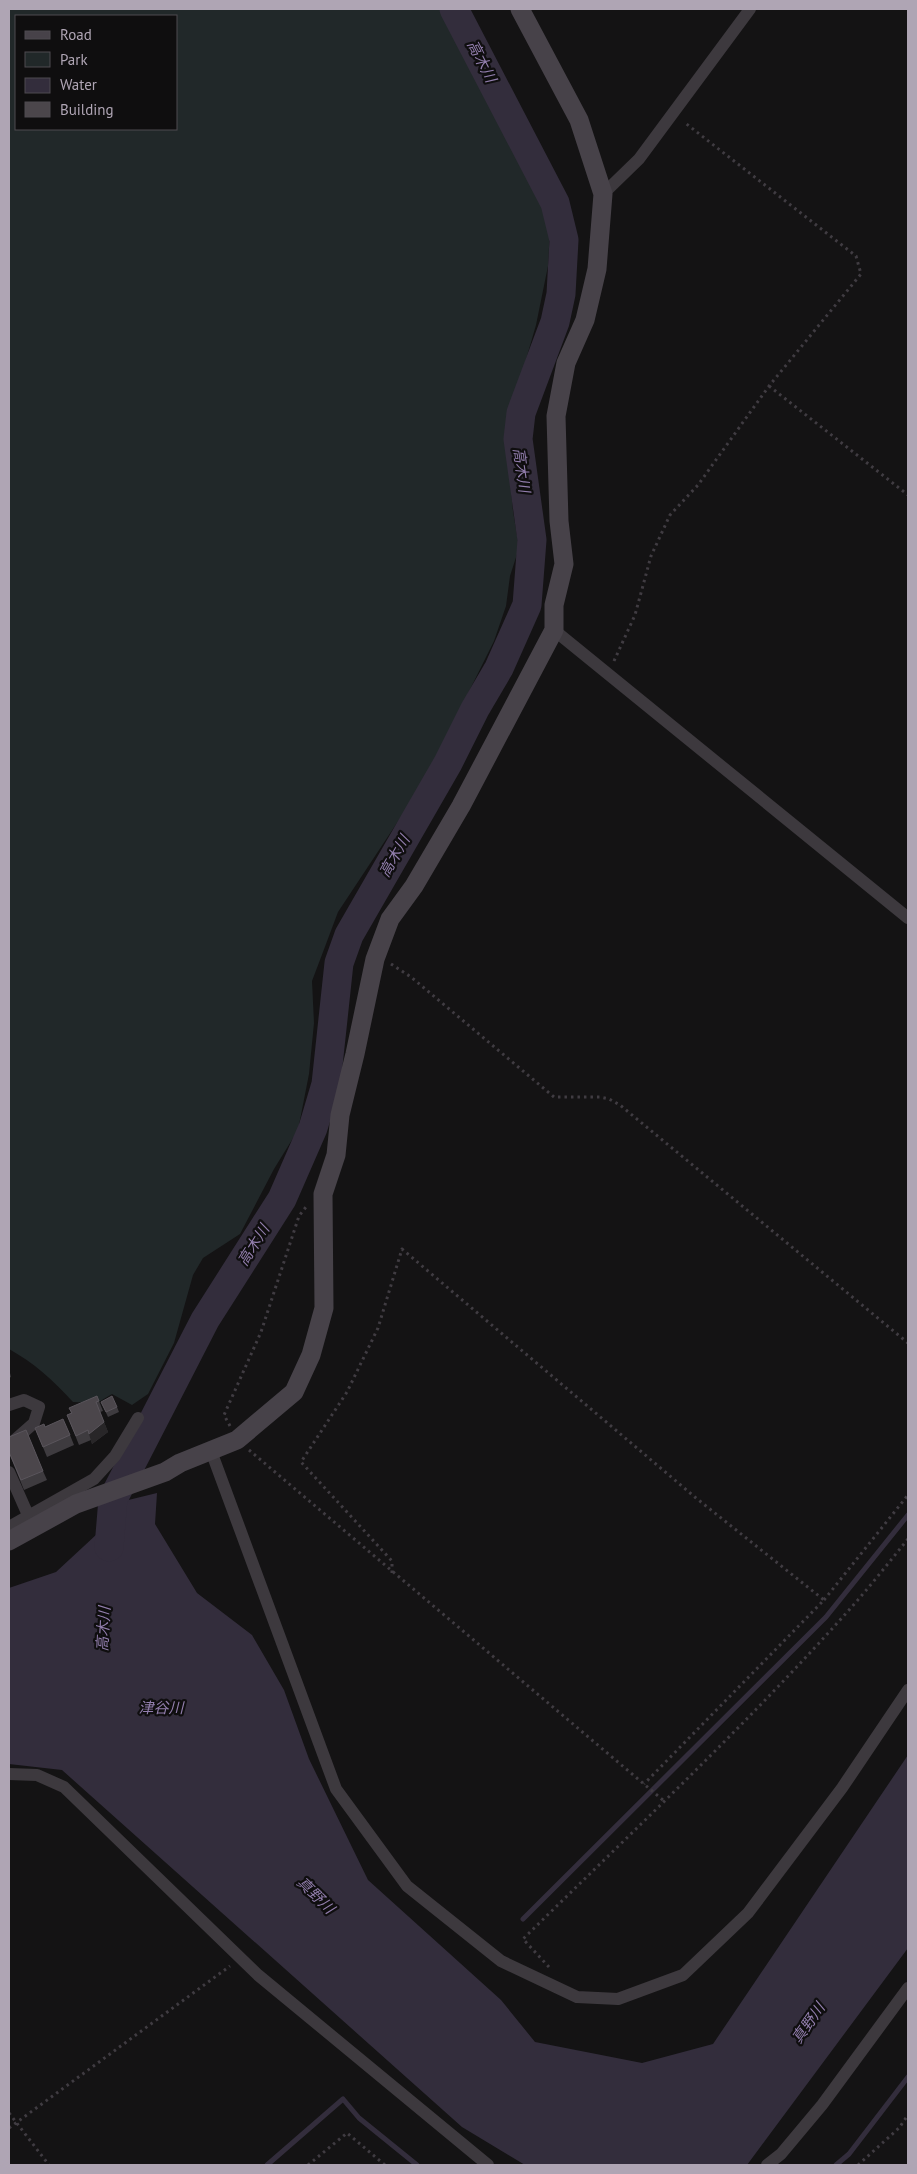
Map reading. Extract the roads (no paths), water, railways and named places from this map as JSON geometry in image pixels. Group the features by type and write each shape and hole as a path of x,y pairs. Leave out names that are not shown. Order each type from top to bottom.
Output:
{"street":[{"path":"9,1541 76,1504 165,1472 180,1463 237,1440 294,1392 311,1355 324,1308 323,1194 336,1155 340,1115 375,959 390,919 414,886 461,806 554,630 554,605 564,564 559,521 556,416 566,363 585,320 596,269 603,194 579,120 520,9"},
{"path":"603,194 639,159 750,9"},
{"path":"554,630 908,918"},
{"path":"9,1405 24,1400 39,1407 34,1423 9,1445"},
{"path":"9,1527 94,1479 115,1456 138,1418"},
{"path":"211,1451 336,1789 407,1886 501,1961 576,1997 618,1999 683,1975 748,1913 842,1788 908,1690"},
{"path":"9,1472 28,1515"},
{"path":"9,1774 38,1775 64,1787 240,1958 488,2165"},
{"path":"767,2165 781,2154 822,2105 908,1988"}],"water":[{"name":"津谷川","path":"157,1493 155,1524 197,1593 252,1635 284,1690 309,1759 368,1880 501,2000 535,2042 642,2063 713,2044 908,1755 908,1948 747,2165 525,2165 462,2127 62,1770 9,1764 9,1588 56,1572 97,1534 116,1503"}],"waterway":[{"name":"高木川","path":"109,1547 113,1499 205,1320 282,1199 313,1128 326,1084 339,963 349,935 448,763 475,709 499,668 527,605 532,540 518,439 521,413 555,322 561,294 564,240 555,203 454,9"},
{"path":"523,1919 826,1617 908,1515"},
{"path":"836,2165 849,2154 908,2077"},
{"path":"267,2165 343,2099 359,2118 417,2165"}],"water label":[{"name":"真野川","path":"316,1895"},
{"name":"真野川","path":"808,2023"}]}
